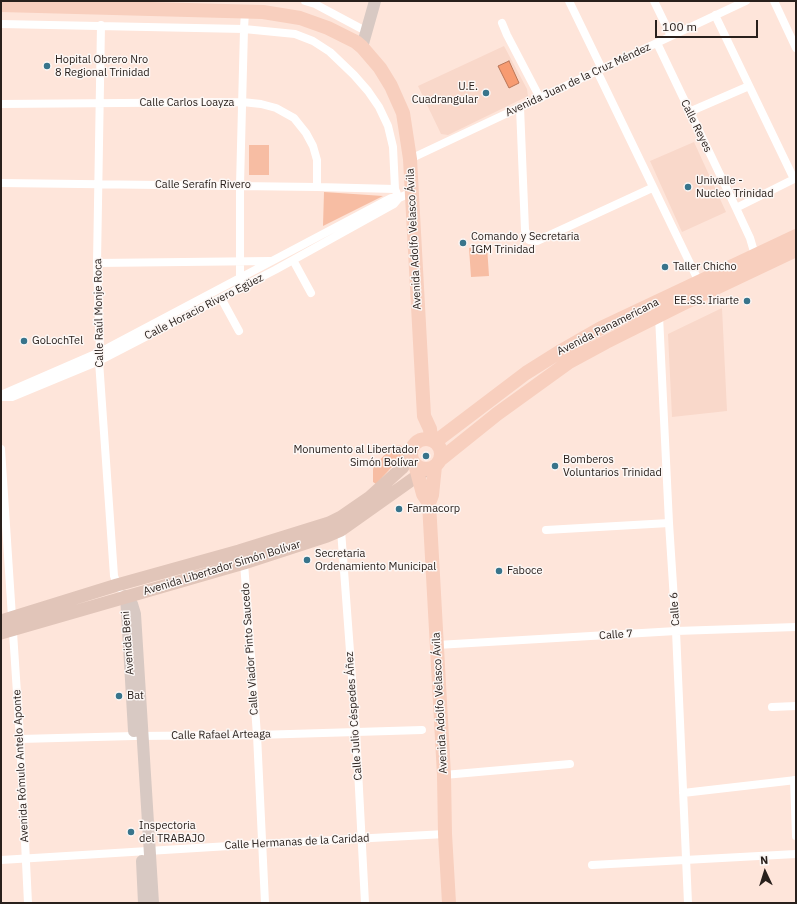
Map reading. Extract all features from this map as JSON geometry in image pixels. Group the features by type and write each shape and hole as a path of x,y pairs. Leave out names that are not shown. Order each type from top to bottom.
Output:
{"highway":[{"path":"1,5 263,12 300,18 328,28 359,45"},
{"name":"Avenida Adolfo Velasco Ávila","path":"359,45 380,68 391,86 403,113 410,159 424,416 430,429 429,441 441,450 424,465 423,494 429,503"},
{"name":"Avenida Panamericana","path":"429,441 457,425 526,373 601,328 796,236"},
{"name":"Avenida Panamericana","path":"424,465 569,362 606,342 796,250"},
{"path":"424,416 428,422 436,425 457,425"},
{"path":"424,465 414,446 429,441"},
{"name":"Avenida Adolfo Velasco Ávila","path":"424,465 432,494 429,503 444,775 445,834 449,903"}],"main road":[{"path":"359,45 360,28 368,1"},
{"path":"359,45 375,1"},
{"name":"Avenida Libertador Simón Bolívar","path":"7,625 126,596 244,563 327,536 341,530 424,465"},
{"name":"Avenida Libertador Simón Bolívar","path":"7,625 117,585 239,551 329,523 341,517 370,497 402,468 424,465"},
{"name":"Avenida Beni","path":"126,596 132,604 135,614 138,736 145,852 152,903"},
{"name":"Avenida Beni","path":"144,903 145,852"}],"street":[{"path":"305,1 315,4 360,28"},
{"path":"569,1 652,188 699,282"},
{"path":"654,1 671,36"},
{"name":"Avenida Juan de la Cruz Méndez","path":"410,159 715,15 731,4 746,1"},
{"path":"774,1 796,48"},
{"path":"239,289 240,185 245,11"},
{"path":"715,15 795,178 736,208"},
{"path":"502,23 540,98"},
{"path":"1,24 244,29 295,34 313,41 330,52 354,75 379,107 388,126 393,147 395,189 399,198"},
{"name":"Calle Raúl Monje Roca","path":"102,25 97,263 99,361 114,576 117,585 126,596"},
{"name":"Calle Reyes","path":"657,43 750,238 755,255"},
{"path":"689,112 749,86"},
{"name":"Calle Carlos Loayza","path":"1,104 242,102 261,104 276,108 294,118 306,134 313,146 317,160 317,187"},
{"path":"520,107 525,230 528,240 537,241 652,188"},
{"name":"Calle Serafín Rivero","path":"1,183 240,185 395,189"},
{"name":"Calle Horacio Rivero Egüez","path":"1,396 100,352 391,198 399,198 412,192"},
{"name":"Calle Horacio Rivero Egüez","path":"1,396 12,397 99,361 275,270 394,204 399,198"},
{"path":"293,260 311,293"},
{"path":"97,263 272,261 275,270"},
{"path":"221,298 239,331"},
{"name":"Calle 6","path":"659,316 676,631 688,903"},
{"name":"Avenida Rómulo Antelo Aponte","path":"1,449 7,625 20,739 28,903"},
{"path":"546,530 669,523"},
{"name":"Calle Julio Céspedes Áñez","path":"341,530 356,732 365,903"},
{"name":"Calle Viador Pinto Saucedo","path":"244,563 257,735 266,903"},
{"name":"Calle 7","path":"437,645 676,631 796,627"},
{"path":"772,707 796,706"},
{"name":"Calle Rafael Arteaga","path":"20,739 257,735 422,730"},
{"path":"444,775 570,764"},
{"path":"683,793 795,780 796,836"},
{"name":"Calle Hermanas de la Caridad","path":"1,860 445,834"},
{"path":"592,865 796,854"}],"shaded area":[{"path":"504,46 527,89 528,96 448,135 441,134 418,86"},
{"path":"509,61 519,83 509,88 498,66"},
{"name":"Univalle - Nucleo Trinidad","path":"694,142 726,212 682,232 650,161"},
{"path":"249,145 269,145 269,175 249,175"},
{"path":"324,192 383,196 323,226"},
{"path":"487,246 489,276 471,277 469,248"},
{"path":"722,308 727,411 672,417 668,334"},
{"path":"399,445 403,447 403,455 376,484 373,482 373,469 375,465 392,447"}],"place":[{"name":"Hopital Obrero Nro 8 Regional Trinidad","path":"47,66"},
{"name":"U.E. Cuadrangular","path":"486,93"},
{"name":"Univalle - Nucleo Trinidad","path":"688,187"},
{"name":"Comando y Secretaria IGM Trinidad","path":"463,243"},
{"name":"Taller Chicho","path":"665,267"},
{"name":"EE.SS. Iriarte","path":"747,301"},
{"name":"GoLochTel","path":"24,341"},
{"name":"Monumento al Libertador Simón Bolívar","path":"426,456"},
{"name":"Bomberos Voluntarios Trinidad","path":"555,466"},
{"name":"Farmacorp","path":"399,509"},
{"name":"Secretaria Ordenamiento Municipal","path":"307,560"},
{"name":"Faboce","path":"499,571"},
{"name":"Bat","path":"119,696"},
{"name":"Inspectoria del TRABAJO","path":"131,832"}]}
